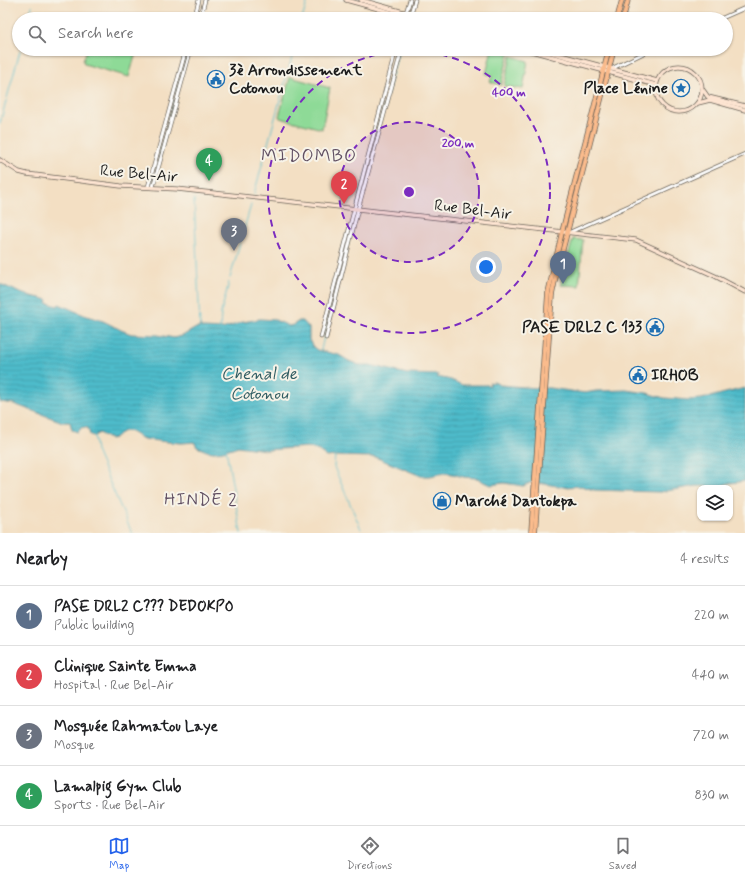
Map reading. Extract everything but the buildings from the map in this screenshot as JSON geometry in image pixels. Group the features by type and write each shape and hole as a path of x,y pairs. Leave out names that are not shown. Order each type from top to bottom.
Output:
{"main road":[{"path":"346,0 390,12"},
{"path":"361,0 394,12"},
{"path":"619,12 622,0"},
{"path":"625,12 628,0"},
{"path":"552,56 657,83"},
{"path":"561,56 603,69"},
{"path":"544,381 548,293 607,56"},
{"path":"532,533 551,302 556,276 612,56"},
{"path":"675,66 682,66 691,69 696,73 701,81 702,89 702,95 698,103 693,108 678,112 670,110 663,105 656,93 657,83 661,74 668,68 675,66"},
{"path":"702,89 704,94 708,97 745,106"},
{"path":"698,103 710,100 745,110"},
{"name":"Rue Bel-Air","path":"0,160 19,172 27,174 121,186 148,186 640,242 710,274 745,292"},
{"path":"535,506 535,533"}],"street":[{"path":"196,12 199,0"},
{"path":"202,12 205,0"},
{"path":"406,12 410,0"},
{"path":"411,12 415,0"},
{"path":"733,13 745,8"},
{"path":"148,186 184,56"},
{"path":"153,187 190,56"},
{"path":"394,56 356,209 335,301 323,337 331,300 356,209 400,56"},
{"path":"609,70 638,56"},
{"path":"568,233 745,154"}],"green space":[{"path":"85,56 135,56 129,77 84,64 83,61"},
{"path":"490,56 508,56 501,85 490,82 492,76 486,74"},
{"path":"511,56 528,61 523,89 504,86"},
{"path":"290,77 330,88 322,129 280,118 279,116"},
{"path":"573,239 583,240 579,286 561,285 562,277"}],"water":[{"name":"Chenal de Cotonou","path":"0,284 23,294 48,300 47,303 58,306 59,304 84,315 103,321 131,334 158,335 174,338 199,328 200,325 202,328 222,329 243,322 260,319 275,320 289,326 299,321 303,321 309,328 309,340 313,347 317,350 339,355 359,365 370,365 407,374 439,375 437,377 451,380 462,385 491,385 489,383 494,382 500,385 549,388 585,393 626,390 647,393 664,398 689,400 702,399 745,388 745,481 723,485 697,485 660,492 594,490 581,486 564,487 532,482 523,486 504,483 490,485 476,478 452,474 444,473 421,476 375,457 327,457 319,451 308,447 266,450 238,446 223,451 214,452 197,447 194,442 181,443 144,439 129,431 124,431 110,439 99,433 94,436 90,435 88,428 82,427 78,432 72,430 70,422 63,422 14,404 0,402"}],"waterway":[{"path":"304,12 308,0"},
{"path":"31,12 32,6"},
{"path":"0,123 19,56"},
{"path":"175,94 187,56"},
{"path":"289,69 292,56"},
{"path":"387,95 397,56"},
{"path":"254,194 287,75"},
{"path":"169,118 174,99"},
{"path":"357,206 385,103"},
{"path":"156,169 168,122"},
{"path":"152,182 155,172"},
{"path":"194,199 200,326"},
{"path":"230,278 251,205"},
{"path":"333,298 349,235"},
{"path":"220,330 221,313 229,282"},
{"path":"321,350 332,302"},
{"path":"94,435 96,451 132,533"},
{"path":"226,449 241,533"},
{"path":"335,455 334,467 361,529"}],"place":[{"name":"3è Arrondissement Cotonou","path":"216,79"},
{"name":"Place Lénine","path":"681,88"},
{"name":"Lamalpig Gym Club","path":"209,181"},
{"name":"Clinique Sainte Emma","path":"344,204"},
{"name":"Mosquée Rahmatou Laye","path":"234,251"},
{"name":"PASE DRL2 C??? DEDOKPO","path":"563,284"},
{"name":"PASE DRL2 C 133","path":"655,327"},
{"name":"IRHOB","path":"638,375"},
{"name":"Marché Dantokpa","path":"442,501"}],"district":[{"name":"MIDOMBO","path":"309,156"},
{"name":"HINDÉ 2","path":"201,500"}]}
